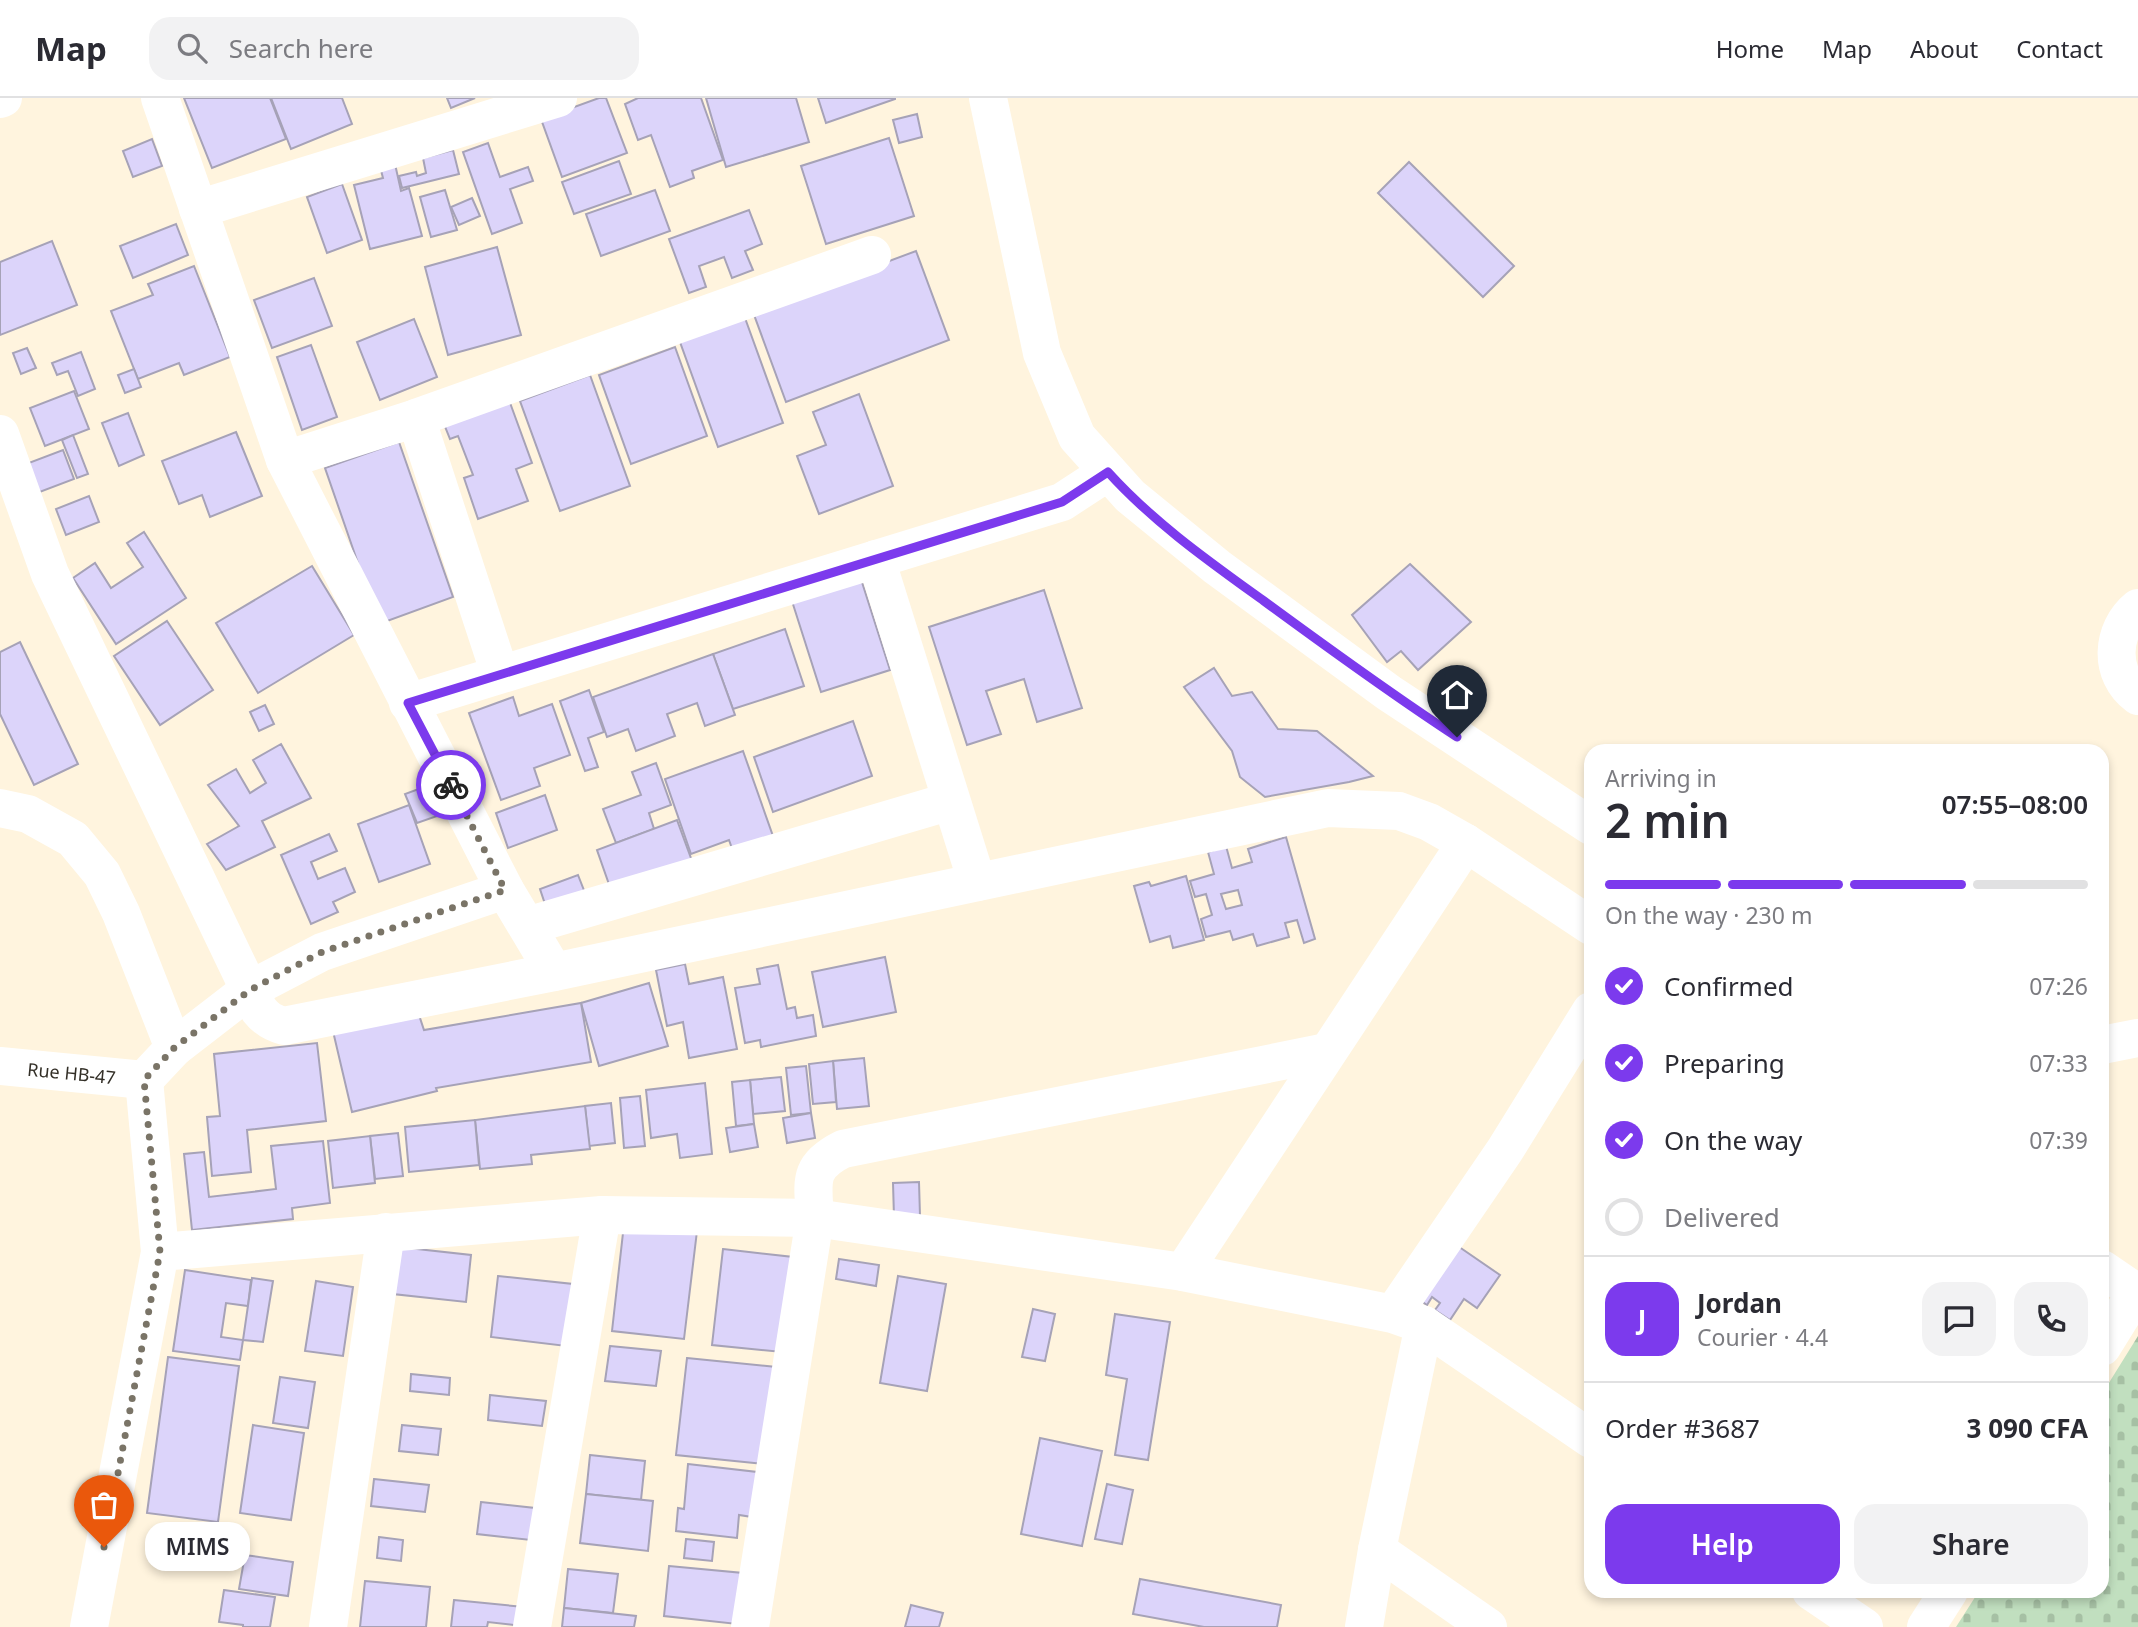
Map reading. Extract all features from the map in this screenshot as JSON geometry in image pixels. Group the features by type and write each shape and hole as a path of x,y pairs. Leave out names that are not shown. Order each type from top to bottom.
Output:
{"street":[{"path":"160,98 285,460 505,890 554,972"},
{"path":"198,209 558,98"},
{"path":"988,98 1042,354 1077,437 1130,496 1217,567 1389,693 1584,821"},
{"path":"285,460 416,418 872,255"},
{"path":"416,418 500,674"},
{"path":"0,434 50,574 258,1010 266,1018 284,1026 554,972 1328,808 1399,811 1429,822 1466,843 1584,921"},
{"path":"408,703 1062,502 1108,472"},
{"path":"876,559 977,882"},
{"path":"2138,608 2129,615 2118,635 2115,654 2123,678 2138,696"},
{"path":"527,926 951,801"},
{"path":"0,808 28,814 74,839 102,874 121,913 174,1048"},
{"path":"1183,1272 1466,843"},
{"path":"89,1627 160,1252 144,1080 174,1048 250,990 322,952 505,890"},
{"path":"1364,1627 1409,1319 1505,1150 1584,1022"},
{"path":"2109,1044 2138,1038"},
{"path":"750,1627 815,1218 815,1171 828,1157 843,1149 1327,1052"},
{"name":"Rue HB-47","path":"0,1066 144,1080"},
{"path":"160,1252 601,1215 815,1218 1183,1272 1409,1319 1584,1428"},
{"path":"532,1627 601,1215"},
{"path":"328,1627 386,1232"},
{"path":"2109,1274 2136,1292 2109,1336"},
{"path":"1377,1550 1488,1627"},
{"path":"1821,1598 1864,1627"},
{"path":"1926,1627 1945,1598"}],"green space":[{"path":"2138,1336 2138,1627 1956,1627 1975,1598 2109,1598 2109,1383"}],"building":[{"path":"184,98 270,98 286,139 212,168"},
{"path":"271,98 342,98 352,124 291,149"},
{"path":"447,98 475,98 451,108"},
{"path":"599,98 606,98 627,153 562,177 541,119"},
{"path":"638,98 701,98 723,160 692,171 694,178 670,187 651,135 638,140 625,104"},
{"path":"706,98 796,98 809,142 726,167"},
{"path":"818,98 895,98 895,99 826,123"},
{"path":"917,114 922,137 899,143 893,120"},
{"path":"889,138 914,216 826,244 801,166"},
{"path":"152,139 162,166 133,177 123,151"},
{"path":"488,143 500,177 528,167 533,181 510,189 522,223 492,234 463,152"},
{"path":"453,150 459,174 402,188 399,176 426,173 423,158"},
{"path":"393,155 401,191 409,188 422,236 370,249 354,185 383,178 378,159"},
{"path":"619,161 631,194 574,214 562,182"},
{"path":"1409,162 1514,266 1483,297 1378,193"},
{"path":"342,184 362,240 327,253 307,197"},
{"path":"445,190 457,230 431,237 420,197"},
{"path":"655,190 670,231 601,256 586,214"},
{"path":"472,198 480,216 459,225 451,207"},
{"path":"749,210 762,244 745,251 753,270 732,278 724,257 699,266 706,287 689,293 669,239"},
{"path":"176,224 188,255 133,278 120,246"},
{"path":"52,241 77,305 0,335 0,262"},
{"path":"497,247 521,335 448,355 425,267"},
{"path":"916,251 949,340 786,402 753,312"},
{"path":"194,266 230,357 184,375 179,363 138,379 111,311 153,295 148,284"},
{"path":"314,278 332,326 272,348 254,300"},
{"path":"745,318 783,423 718,447 680,342"},
{"path":"414,319 437,377 380,400 357,342"},
{"path":"311,345 337,417 302,430 277,357"},
{"path":"675,347 707,436 631,464 599,375"},
{"path":"27,348 36,368 21,374 13,353"},
{"path":"81,352 95,389 78,396 68,371 57,375 52,363"},
{"path":"134,369 141,387 125,393 118,375"},
{"path":"590,375 630,486 560,511 520,401"},
{"path":"74,391 89,429 45,446 30,408"},
{"path":"859,394 893,486 819,514 797,456 826,445 813,412"},
{"path":"509,400 532,463 516,469 528,501 478,519 464,478 473,475 458,436 450,439 444,424"},
{"path":"128,413 144,455 119,466 102,423"},
{"path":"236,432 262,496 210,517 202,495 179,504 162,461"},
{"path":"73,435 88,474 77,478 62,440"},
{"path":"399,442 453,597 379,624 325,468"},
{"path":"63,450 74,479 37,493 26,464"},
{"path":"89,496 99,522 66,535 56,509"},
{"path":"144,532 186,598 116,644 73,578 95,563 111,588 143,567 127,543"},
{"path":"1410,564 1471,622 1418,670 1401,651 1387,662 1352,615"},
{"path":"312,566 354,635 258,693 216,623"},
{"path":"860,576 890,670 821,692 791,598"},
{"path":"1044,590 1082,708 1037,722 1024,679 986,691 1001,734 967,745 929,627"},
{"path":"167,621 213,690 160,725 114,656"},
{"path":"785,629 804,686 733,709 713,654"},
{"path":"20,642 78,764 34,785 0,714 0,652"},
{"path":"713,654 735,715 705,726 697,703 667,714 675,736 636,751 628,729 607,737 593,697"},
{"path":"1214,668 1232,696 1252,692 1278,729 1317,731 1373,776 1265,797 1240,777 1232,751 1184,687"},
{"path":"589,690 604,732 588,738 598,767 585,771 560,701"},
{"path":"513,697 519,716 552,704 570,755 534,768 540,786 501,800 469,713"},
{"path":"265,705 274,724 259,731 250,712"},
{"path":"853,721 872,776 773,812 754,757"},
{"path":"281,744 311,798 262,821 275,847 226,870 207,844 239,826 208,785 236,769 250,793 266,783 253,760"},
{"path":"743,751 774,839 734,854 729,840 691,854 665,779"},
{"path":"656,763 671,805 649,813 654,829 616,843 603,809 641,795 632,772"},
{"path":"432,784 443,814 417,823 405,794"},
{"path":"545,795 557,830 508,848 496,813"},
{"path":"409,805 430,864 379,882 358,824"},
{"path":"677,820 692,861 611,890 597,850"},
{"path":"329,834 337,851 311,862 318,879 345,868 355,892 333,902 338,912 311,924 281,855"},
{"path":"1286,837 1315,939 1304,943 1297,920 1285,923 1289,937 1257,946 1253,934 1233,940 1230,931 1206,937 1201,919 1212,915 1206,894 1195,897 1190,881 1214,874 1208,852 1226,846 1232,868 1252,862 1248,849","holes":["1238,890 1242,905 1226,909 1221,894"]},
{"path":"578,875 585,893 546,907 540,889"},
{"path":"1186,876 1204,940 1173,948 1170,936 1150,942 1134,886 1149,882 1151,886"},
{"path":"885,957 896,1012 823,1027 812,972"},
{"path":"685,964 689,984 723,977 737,1049 689,1058 683,1022 667,1026 656,970"},
{"path":"778,965 787,1009 795,1007 797,1018 813,1015 816,1036 761,1047 760,1040 745,1043 735,988 760,984 757,969"},
{"path":"649,983 668,1046 599,1066 581,1003"},
{"path":"581,1003 591,1062 436,1088 437,1091 352,1112 332,1027 416,1006 424,1030"},
{"path":"317,1043 326,1121 247,1130 251,1172 212,1176 207,1117 220,1116 214,1054"},
{"path":"864,1058 869,1106 837,1109 833,1061"},
{"path":"833,1061 836,1102 813,1104 809,1064"},
{"path":"806,1066 811,1113 791,1115 786,1068"},
{"path":"781,1077 785,1111 753,1114 750,1080"},
{"path":"750,1080 754,1124 736,1126 732,1082"},
{"path":"705,1083 712,1154 680,1158 677,1134 651,1138 646,1090"},
{"path":"640,1096 645,1146 624,1148 620,1098"},
{"path":"611,1103 615,1143 589,1146 585,1106"},
{"path":"585,1106 590,1149 531,1155 532,1164 480,1169 475,1120"},
{"path":"811,1113 815,1138 787,1143 783,1118"},
{"path":"475,1120 479,1165 409,1172 405,1127"},
{"path":"754,1124 758,1147 730,1152 726,1128"},
{"path":"398,1133 403,1176 375,1179 370,1136"},
{"path":"370,1136 375,1183 333,1188 328,1141"},
{"path":"323,1141 330,1203 292,1208 293,1219 192,1230 184,1154 204,1152 209,1197 276,1189 271,1146"},
{"path":"919,1182 920,1216 894,1217 893,1183"},
{"path":"624,1224 697,1231 684,1339 612,1331"},
{"path":"1452,1242 1500,1275 1477,1308 1464,1299 1450,1320 1435,1310 1440,1303 1432,1297 1427,1305 1415,1297"},
{"path":"399,1247 471,1255 466,1302 393,1294"},
{"path":"723,1249 793,1257 782,1352 712,1345"},
{"path":"839,1259 879,1265 876,1286 836,1279"},
{"path":"185,1270 251,1280 248,1306 226,1303 221,1337 243,1340 240,1360 173,1351"},
{"path":"498,1276 573,1284 566,1346 491,1337"},
{"path":"898,1276 946,1284 927,1391 880,1383"},
{"path":"252,1278 273,1281 263,1342 243,1340"},
{"path":"316,1281 353,1287 343,1356 305,1351"},
{"path":"1033,1309 1055,1314 1045,1361 1022,1357"},
{"path":"1115,1314 1170,1322 1148,1460 1115,1455 1127,1379 1106,1375"},
{"path":"610,1346 661,1351 656,1386 605,1381"},
{"path":"168,1357 239,1366 218,1522 147,1513"},
{"path":"687,1358 786,1368 774,1465 676,1455"},
{"path":"411,1374 450,1378 449,1395 410,1391"},
{"path":"280,1377 315,1382 308,1428 273,1423"},
{"path":"490,1395 546,1401 542,1426 488,1420"},
{"path":"253,1425 304,1433 291,1520 240,1513"},
{"path":"402,1425 441,1429 438,1455 399,1451"},
{"path":"1040,1438 1102,1451 1082,1546 1021,1534"},
{"path":"590,1455 645,1461 641,1500 586,1494"},
{"path":"688,1464 757,1472 752,1517 739,1515 737,1538 676,1531 678,1508 684,1509"},
{"path":"374,1479 429,1485 425,1512 371,1506"},
{"path":"1107,1484 1133,1490 1122,1544 1095,1539"},
{"path":"586,1494 653,1501 648,1551 580,1543"},
{"path":"481,1502 544,1509 540,1541 477,1534"},
{"path":"379,1537 403,1540 401,1561 377,1558"},
{"path":"686,1539 714,1542 712,1561 684,1558"},
{"path":"245,1555 293,1562 288,1596 239,1589"},
{"path":"669,1566 743,1573 737,1624 664,1616"},
{"path":"568,1569 618,1574 613,1613 564,1608"},
{"path":"1140,1579 1281,1605 1277,1627 1204,1627 1133,1614"},
{"path":"365,1581 430,1587 426,1627 360,1627"},
{"path":"224,1590 275,1597 270,1627 243,1627 219,1622"},
{"path":"454,1600 524,1607 522,1626 488,1622 487,1627 451,1627"},
{"path":"911,1605 943,1613 939,1627 905,1627"},
{"path":"564,1608 636,1616 634,1627 562,1627"}],"way so far":[{"path":"104,1547 160,1252 144,1080 174,1048 250,990 322,952 505,890 451,785"}],"place":[{"name":"MIMS","path":"104,1547"}],"route":[{"path":"451,785 408,703 1062,502 1108,472 1130,496 1217,567 1389,693 1457,737"}]}
